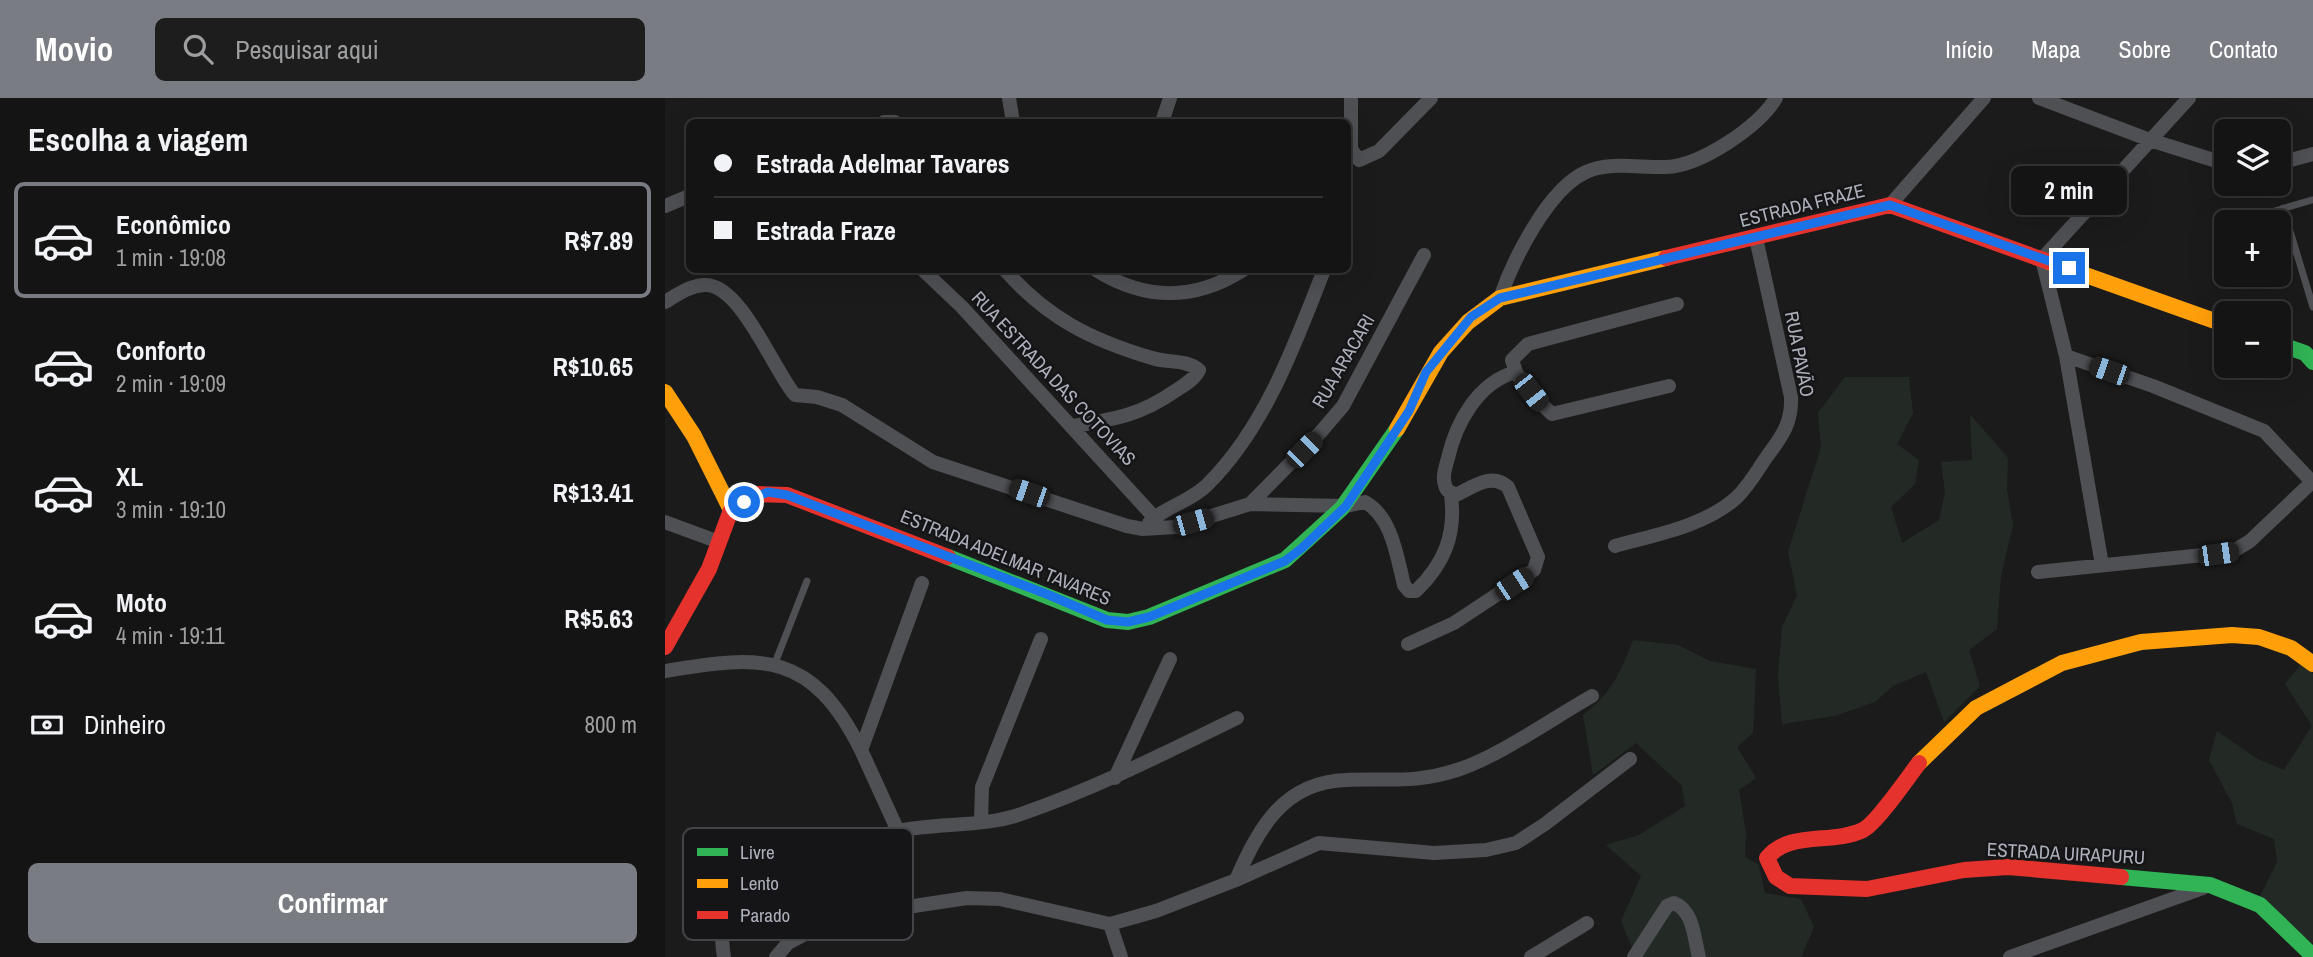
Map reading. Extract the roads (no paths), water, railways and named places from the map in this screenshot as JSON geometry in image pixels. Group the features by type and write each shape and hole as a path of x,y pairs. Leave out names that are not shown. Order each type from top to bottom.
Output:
{"street":[{"path":"1009,98 1012,119"},
{"path":"1163,119 1170,98"},
{"path":"1351,98 1351,149 1359,160 1379,151 1431,98"},
{"path":"1890,205 1984,98"},
{"path":"2039,98 2150,140 2214,159"},
{"path":"2102,565 2066,356 2042,259 2189,98"},
{"path":"1500,298 1510,268 1527,240 1561,191 1577,176 1589,170 1636,166 1669,167 1702,159 1742,131 1776,99"},
{"path":"2291,160 2313,155"},
{"path":"665,206 686,197"},
{"name":"ESTRADA FRAZE","path":"1500,298 1890,205 2214,321"},
{"name":"RUA PAVÃO","path":"1615,546 1662,533 1725,507 1743,490 1787,428 1792,415 1791,397 1756,238"},
{"name":"RUA ARACARI","path":"1250,504 1319,435 1343,406 1424,255"},
{"name":"RUA ESTRADA DAS COTOVIAS","path":"926,273 962,307 1074,426 1154,517"},
{"path":"1008,273 1055,316 1094,340 1163,362 1193,365 1199,370 1192,380 1150,408 1129,416 1074,426"},
{"path":"1102,273 1136,289 1177,294 1199,292 1237,273"},
{"path":"1143,529 1154,517 1178,506 1205,487 1238,448 1291,351 1323,273"},
{"path":"665,302 687,288 707,284 719,288 733,300 795,395 817,397 842,405 933,462 1143,529 1176,527 1250,504 1346,506 1366,502 1375,508 1393,542 1404,585 1409,591 1416,591 1433,572 1450,542 1453,511 1451,495 1443,478 1461,416 1474,401 1508,374 1516,372"},
{"name":"ESTRADA ADELMAR TAVARES","path":"731,510 756,494 768,492 787,495 1116,623 1149,617 1285,561 1346,506 1409,411 1426,372 1471,317 1500,298"},
{"path":"1669,386 1552,414 1525,388 1512,360 1528,344 1677,304"},
{"path":"2291,348 2310,355"},
{"path":"2038,572 2232,552 2250,541 2313,483 2264,430 2153,386 2066,356"},
{"path":"665,392 694,436 731,510 709,569 665,648"},
{"path":"1408,644 1454,623 1534,570 1538,563 1538,557 1508,487 1501,481 1489,479 1451,495"},
{"path":"665,522 719,541"},
{"path":"860,750 922,583"},
{"name":"ESTRADA UIRAPURU","path":"2313,664 2291,648 2259,637 2232,635 2141,642 2062,663 1976,708 1930,750 1867,828 1848,836 1789,842 1776,847 1767,858 1776,877 1790,886 1867,889 1964,870 2008,867 2210,885 2260,905 2313,956"},
{"path":"981,822 982,787 1041,639"},
{"path":"1115,778 1170,659"},
{"path":"665,671 725,660 775,663 818,689 835,704 897,828"},
{"path":"1237,880 1261,827 1289,796 1331,782 1403,782 1458,770 1593,696"},
{"path":"913,829 1021,815 1115,778 1237,718"},
{"path":"913,906 967,898 1000,899 1110,924 1156,911 1237,880 1319,843 1434,853 1486,850 1517,843 1630,759"},
{"path":"2010,957 2210,885"},
{"path":"1634,957 1667,906 1674,903 1682,906 1688,915 1699,957"},
{"path":"1531,957 1587,923"},
{"path":"1110,924 1121,957"},
{"path":"776,957 793,940"}],"lane":[{"path":"2277,210 2312,200"},
{"path":"2283,208 2313,307"},
{"path":"775,663 807,581"}]}
